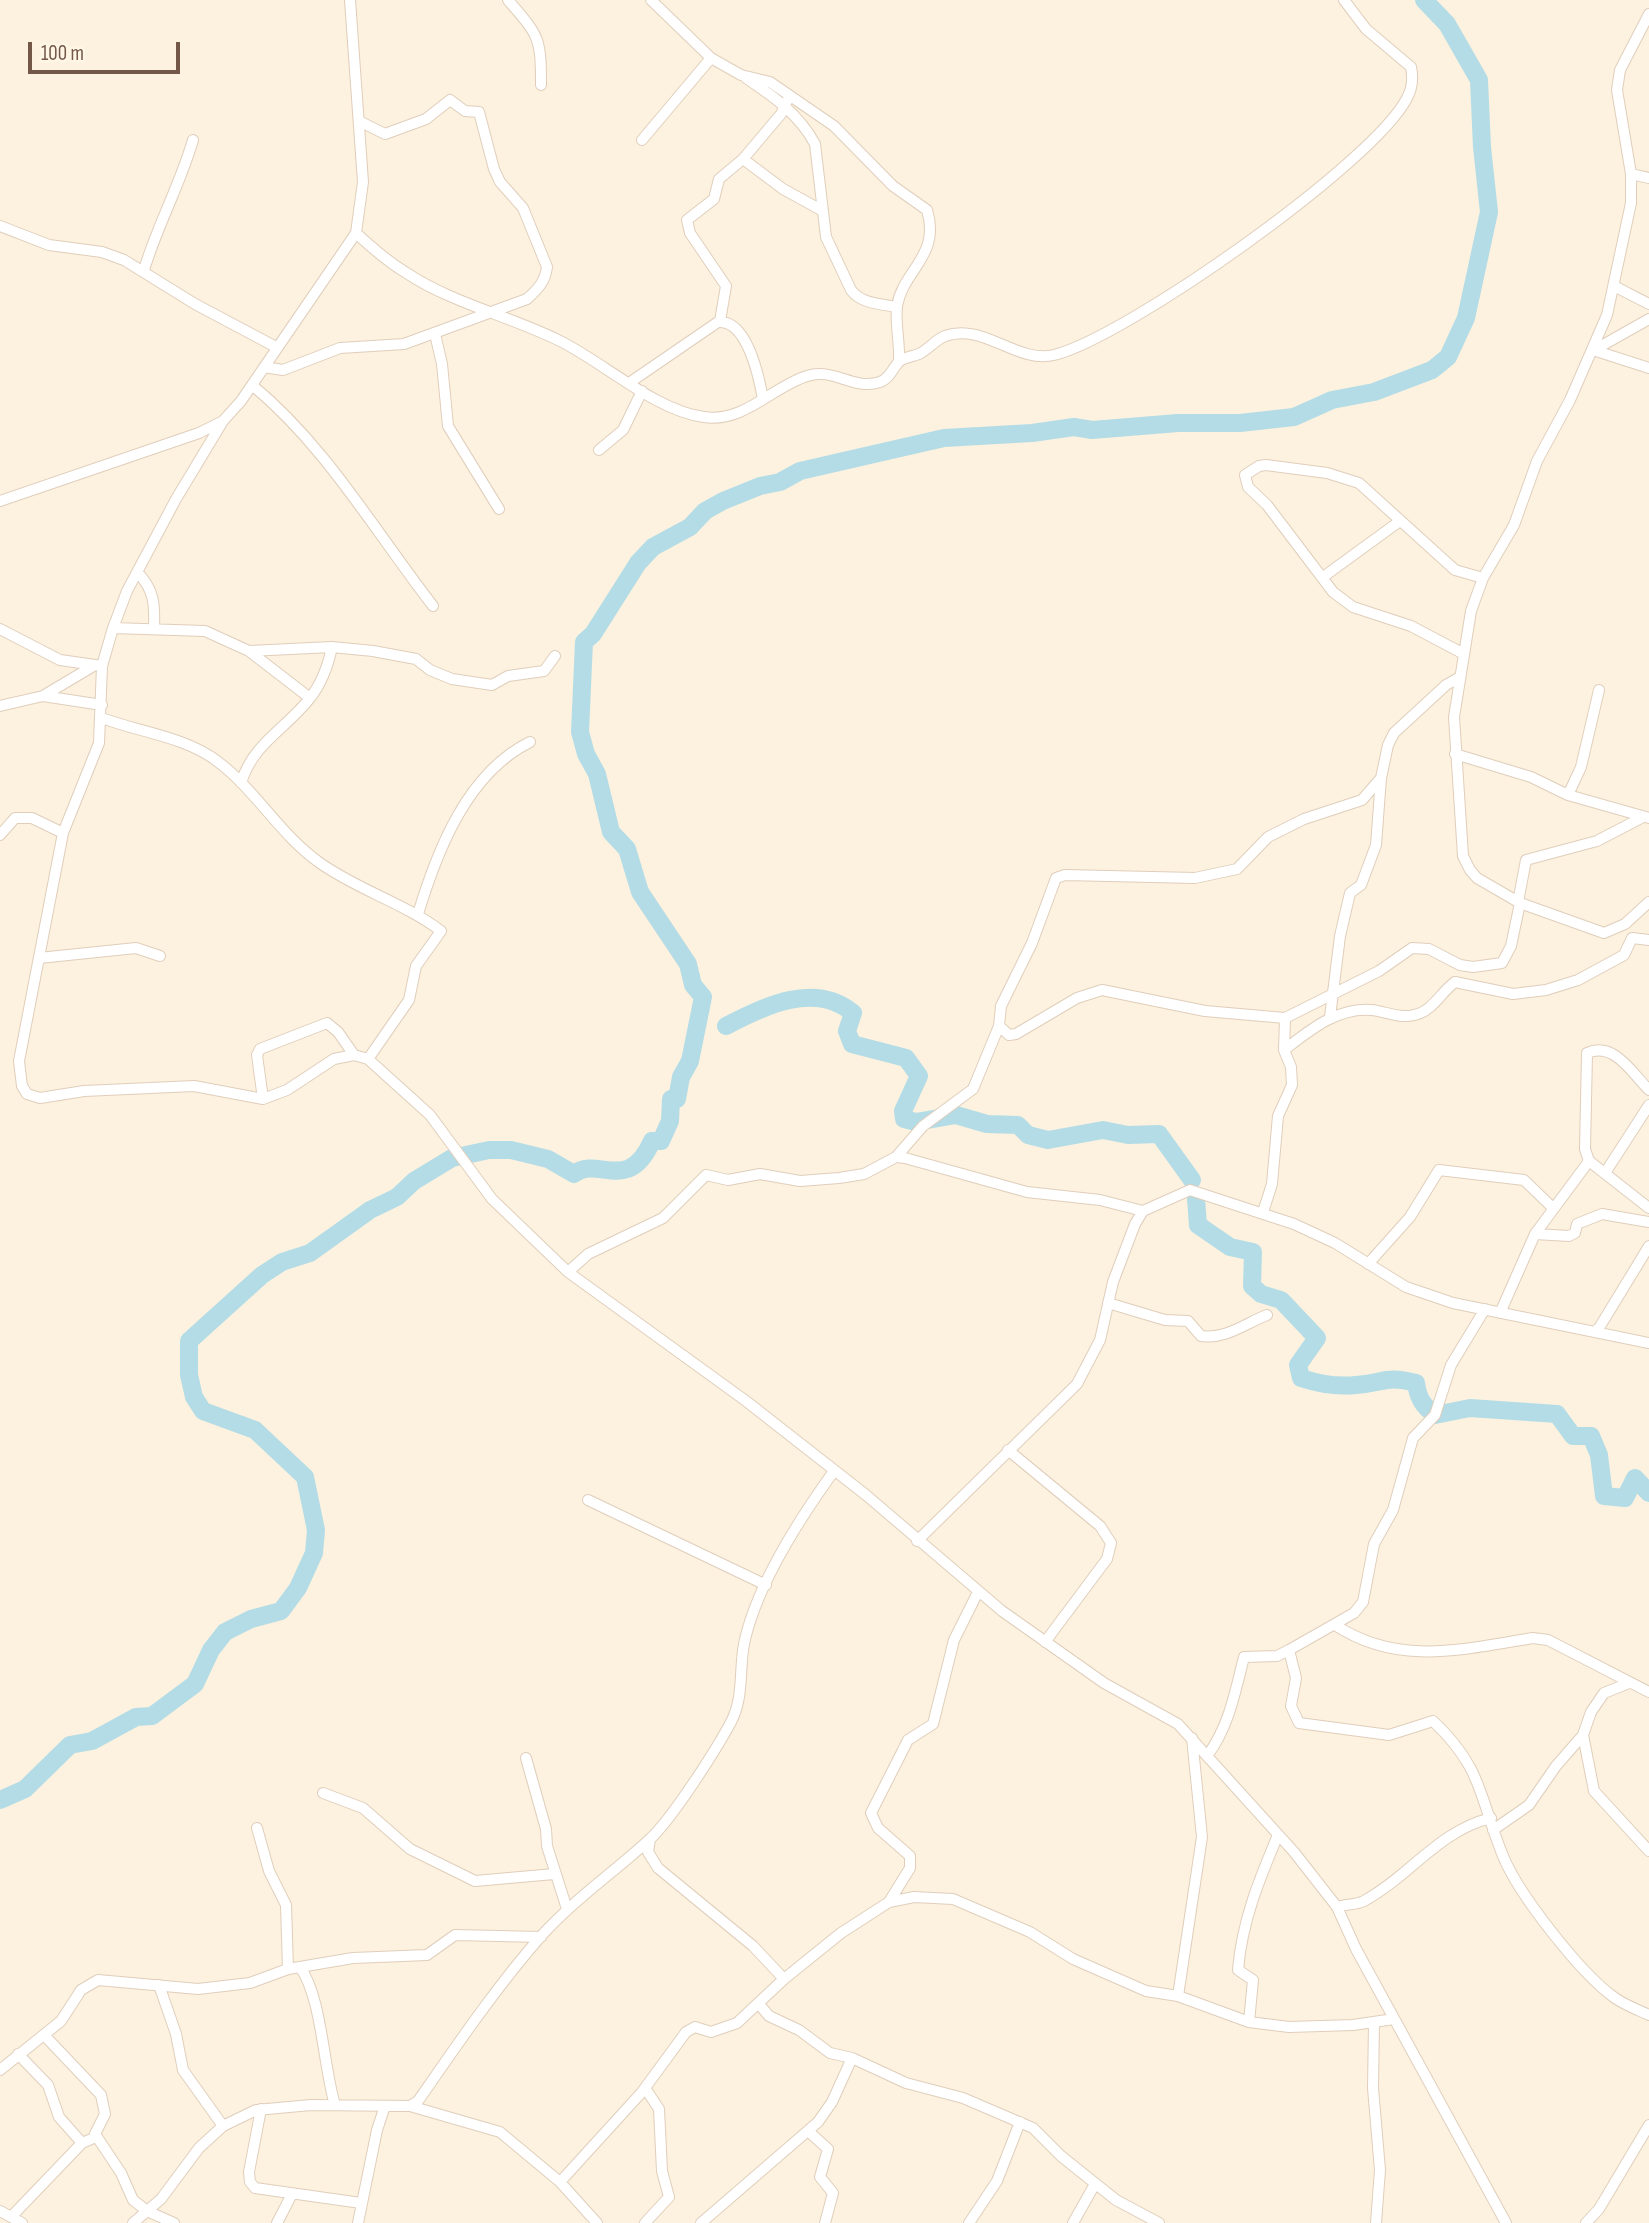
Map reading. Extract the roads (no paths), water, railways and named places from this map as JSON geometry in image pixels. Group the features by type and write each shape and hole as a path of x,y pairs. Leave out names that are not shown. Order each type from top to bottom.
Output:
{"street":[{"path":"350,0 362,194 356,233 252,385 223,421 176,499 137,572 113,628 99,665 102,718 93,764 62,833 19,1061 22,1086 27,1094 49,1097 83,1091 194,1086 262,1099 286,1090 334,1059 354,1055 368,1059 430,1115 492,1199 568,1272 746,1401 978,1592 1104,1683 1160,1713 1192,1738 1278,1835 1337,1907 1356,1950 1506,2223"},
{"path":"508,0 536,32 540,44 541,85"},
{"path":"651,0 711,58 741,75 770,82 786,101 815,144 826,237 855,295 897,307"},
{"path":"900,361 917,355 946,336 967,333 1035,355 1051,356 1072,350 1208,270 1298,204 1377,135 1407,98 1413,78 1411,67 1366,29 1344,0"},
{"path":"1649,13 1620,70 1617,89 1631,174 1631,203 1614,286 1594,350 1537,461 1514,525 1483,578 1471,611 1454,717 1464,856 1469,870 1477,878 1519,902 1604,933 1625,924 1649,902"},
{"path":"642,140 711,58"},
{"path":"264,367 283,370 340,348 389,347 435,334 489,310 527,299 542,284 547,267 523,208 500,182 494,169 481,114 475,110 465,111 450,100 426,119 389,134 381,134 359,121"},
{"path":"356,233 406,274 562,342 642,391 702,417 730,415 803,377 817,373 830,373 866,384 879,383 893,372 900,361 897,307 903,290 927,249 930,230 927,210 892,186 834,126 786,101"},
{"path":"720,321 726,286 690,233 687,220 714,199 719,179 743,159 786,101"},
{"path":"144,270 193,140"},
{"path":"743,159 783,190 823,211"},
{"path":"1631,174 1649,178"},
{"path":"0,226 49,245 102,252 144,270 185,298 276,347"},
{"path":"1614,286 1649,304"},
{"path":"1594,350 1649,318"},
{"path":"629,383 720,321 732,323 751,354 763,399"},
{"path":"435,334 442,364 448,426 457,435 478,478 499,509"},
{"path":"1594,350 1649,368"},
{"path":"252,385 296,423 319,450 433,606"},
{"path":"599,450 623,430 642,391"},
{"path":"0,501 176,442 223,421"},
{"path":"1464,653 1411,626 1353,607 1333,592 1244,479 1249,470 1266,465 1347,478 1367,488 1400,522 1455,569 1483,578"},
{"path":"1323,577 1400,522"},
{"path":"137,572 154,598 154,628"},
{"path":"113,628 205,631 249,651 310,698"},
{"path":"0,629 60,660 99,665"},
{"path":"249,651 332,648 406,656 452,679 492,685 508,676 544,671 555,656"},
{"path":"240,783 246,764 255,752 310,698 327,670 332,648"},
{"path":"0,706 43,696 99,665"},
{"path":"1330,1017 1333,1009 1330,996 1350,894 1361,885 1376,845 1381,778 1394,733 1446,685 1460,677"},
{"path":"1568,795 1581,767 1600,691"},
{"path":"43,696 102,705"},
{"path":"102,718 193,747 217,761 287,835 318,862 392,904 418,914 441,931 416,966 409,1000 368,1059"},
{"path":"418,914 429,879 456,818 507,753 530,741"},
{"path":"1455,754 1531,777 1568,795 1646,818"},
{"path":"568,1272 588,1254 663,1218 706,1175 728,1180 760,1174 800,1181 839,1178 864,1174 896,1157 923,1126 972,1089 999,1026 1001,1006 1032,943 1056,878 1065,875 1195,878 1237,869 1268,837 1304,820 1362,800 1381,778"},
{"path":"0,835 15,818 32,818 62,833"},
{"path":"999,1026 1009,1035 1016,1034 1077,998 1110,990 1205,1011 1286,1018 1379,971 1412,948 1429,949 1460,965 1473,967 1502,962 1511,946 1525,860 1597,841 1646,818"},
{"path":"1284,1050 1330,1017 1370,1010 1390,1015 1415,1016 1431,1007 1455,982 1513,994 1546,990 1578,980 1624,955 1632,938 1649,940"},
{"path":"39,958 136,948 160,956"},
{"path":"1263,1212 1272,1184 1278,1116 1292,1085 1291,1067 1284,1050 1286,1018"},
{"path":"262,1099 257,1055 260,1049 327,1023 338,1032 354,1055"},
{"path":"1649,1090 1618,1056 1608,1051 1594,1050 1587,1054 1585,1149 1589,1161 1649,1208"},
{"path":"1605,1173 1649,1105"},
{"path":"896,1157 1027,1192 1100,1200 1143,1211"},
{"path":"1500,1312 1535,1234 1589,1161"},
{"path":"1368,1264 1410,1217 1440,1170 1524,1180 1553,1208"},
{"path":"917,1541 1077,1384 1100,1340 1108,1303 1135,1224 1143,1211 1190,1190 1263,1212 1335,1243 1406,1287 1453,1303 1649,1343"},
{"path":"1535,1234 1569,1236 1575,1233 1577,1224 1602,1214 1649,1222"},
{"path":"1594,1331 1599,1328 1649,1246"},
{"path":"1108,1303 1165,1320 1188,1321 1201,1336 1210,1337 1236,1332 1267,1315"},
{"path":"1207,1756 1218,1741 1231,1711 1244,1657 1277,1656 1335,1625 1354,1613 1363,1602 1374,1544 1393,1510 1413,1438 1420,1427 1435,1415 1451,1365 1485,1309"},
{"path":"1008,1450 1100,1526 1111,1543 1107,1559 1045,1642"},
{"path":"410,2106 427,2088 484,2007 541,1937 567,1909 650,1839 666,1821 732,1721 741,1696 744,1643 766,1585 798,1520 834,1471"},
{"path":"588,1500 766,1585"},
{"path":"889,1902 910,1868 911,1856 878,1828 871,1813 908,1740 933,1724 954,1640 978,1592"},
{"path":"1335,1625 1360,1641 1421,1652 1444,1652 1533,1638 1548,1640 1649,1692"},
{"path":"1289,1650 1296,1678 1291,1706 1295,1720 1313,1728 1359,1729 1389,1735 1433,1721 1464,1753 1484,1795 1504,1860 1560,1941 1606,1991 1649,2015"},
{"path":"1493,1830 1529,1805 1556,1766 1583,1735 1591,1712 1604,1693 1629,1683"},
{"path":"1583,1735 1594,1791 1649,1851"},
{"path":"1178,1996 1202,1838 1192,1738"},
{"path":"526,1758 554,1874 567,1909"},
{"path":"323,1793 362,1808 410,1849 475,1881 554,1874"},
{"path":"1337,1907 1365,1900 1447,1835 1471,1823 1491,1818"},
{"path":"257,1828 269,1871 286,1905 288,1969"},
{"path":"1249,2022 1254,1987 1253,1980 1238,1970 1241,1937 1252,1898 1278,1835"},
{"path":"650,1839 648,1852 658,1868 753,1946 784,1979"},
{"path":"560,2182 646,2088 686,2032 695,2027 710,2032 737,2023 784,1979 841,1933 889,1902 915,1897 953,1899 1030,1933 1073,1959 1146,1991 1178,1996 1249,2022 1289,2027 1374,2023 1394,2019"},
{"path":"0,2070 61,2021 81,1990 92,1982 106,1980 198,1989 250,1983 288,1969 354,1958 427,1955 455,1935 541,1937"},
{"path":"300,1967 314,1990 322,2051 335,2105"},
{"path":"159,1985 176,2034 183,2070 223,2126"},
{"path":"758,2003 769,2016 799,2030 817,2047 852,2058 884,2075 963,2098 1033,2128 1096,2184 1140,2215 1159,2223"},
{"path":"1374,2023 1373,2088 1380,2170 1376,2223"},
{"path":"11,2217 82,2143 96,2137 105,2114 101,2095 44,2035"},
{"path":"18,2054 48,2085 59,2117 82,2143"},
{"path":"701,2223 808,2131 832,2102 852,2058"},
{"path":"427,2088 429,2113"},
{"path":"645,2223 669,2197 662,2171 659,2109 646,2088"},
{"path":"133,2223 169,2188 205,2140 223,2126 261,2109 335,2105 410,2106 500,2132 560,2182 597,2223"},
{"path":"358,2223 386,2106"},
{"path":"261,2109 250,2164 250,2182 255,2188 361,2203"},
{"path":"969,2223 997,2181 1020,2122"},
{"path":"1586,2223 1599,2209 1649,2125"},
{"path":"808,2131 828,2149 820,2177 833,2193 825,2223"},
{"path":"96,2137 121,2174 127,2192 147,2211 174,2223"},
{"path":"1073,2223 1096,2184"},
{"path":"276,2223 292,2194"},
{"path":"0,2211 22,2223"}],"waterway":[{"path":"0,1800 25,1789 70,1745 92,1741 136,1717 152,1716 195,1684 211,1650 225,1632 251,1619 281,1611 298,1588 314,1553 316,1530 305,1477 255,1430 203,1411 194,1397 189,1375 189,1341 262,1275 282,1262 310,1253 370,1210 397,1197 414,1181 452,1158 489,1150 511,1150 548,1159 574,1174 593,1168 613,1171 633,1166 643,1157 652,1141 661,1141 670,1121 671,1099 677,1099 681,1077 690,1061 703,997 693,985 688,964 640,892 627,849 611,832 597,774 586,754 580,732 584,642 593,634 638,563 653,547 690,527 705,511 760,486 780,482 800,471 944,438 1032,433 1074,427 1092,430 1178,423 1240,423 1294,417 1332,400 1374,392 1432,370 1448,357 1466,318 1489,212 1479,80 1447,24 1424,0"},
{"path":"726,1026 757,1011 790,1000 822,999 838,1004 853,1013 847,1031 852,1044 906,1058 919,1076 903,1111 904,1119 916,1122 956,1115 987,1124 1018,1125 1028,1135 1048,1140 1103,1130 1128,1135 1159,1134 1192,1180"},
{"path":"1196,1199 1198,1225 1230,1247 1253,1252 1252,1286 1261,1294 1281,1300 1317,1338 1298,1365 1301,1378 1342,1386 1391,1380 1416,1383 1422,1401 1435,1415 1470,1408 1557,1414 1573,1436 1591,1436 1599,1455 1604,1496 1625,1498 1635,1478 1649,1493"}]}
